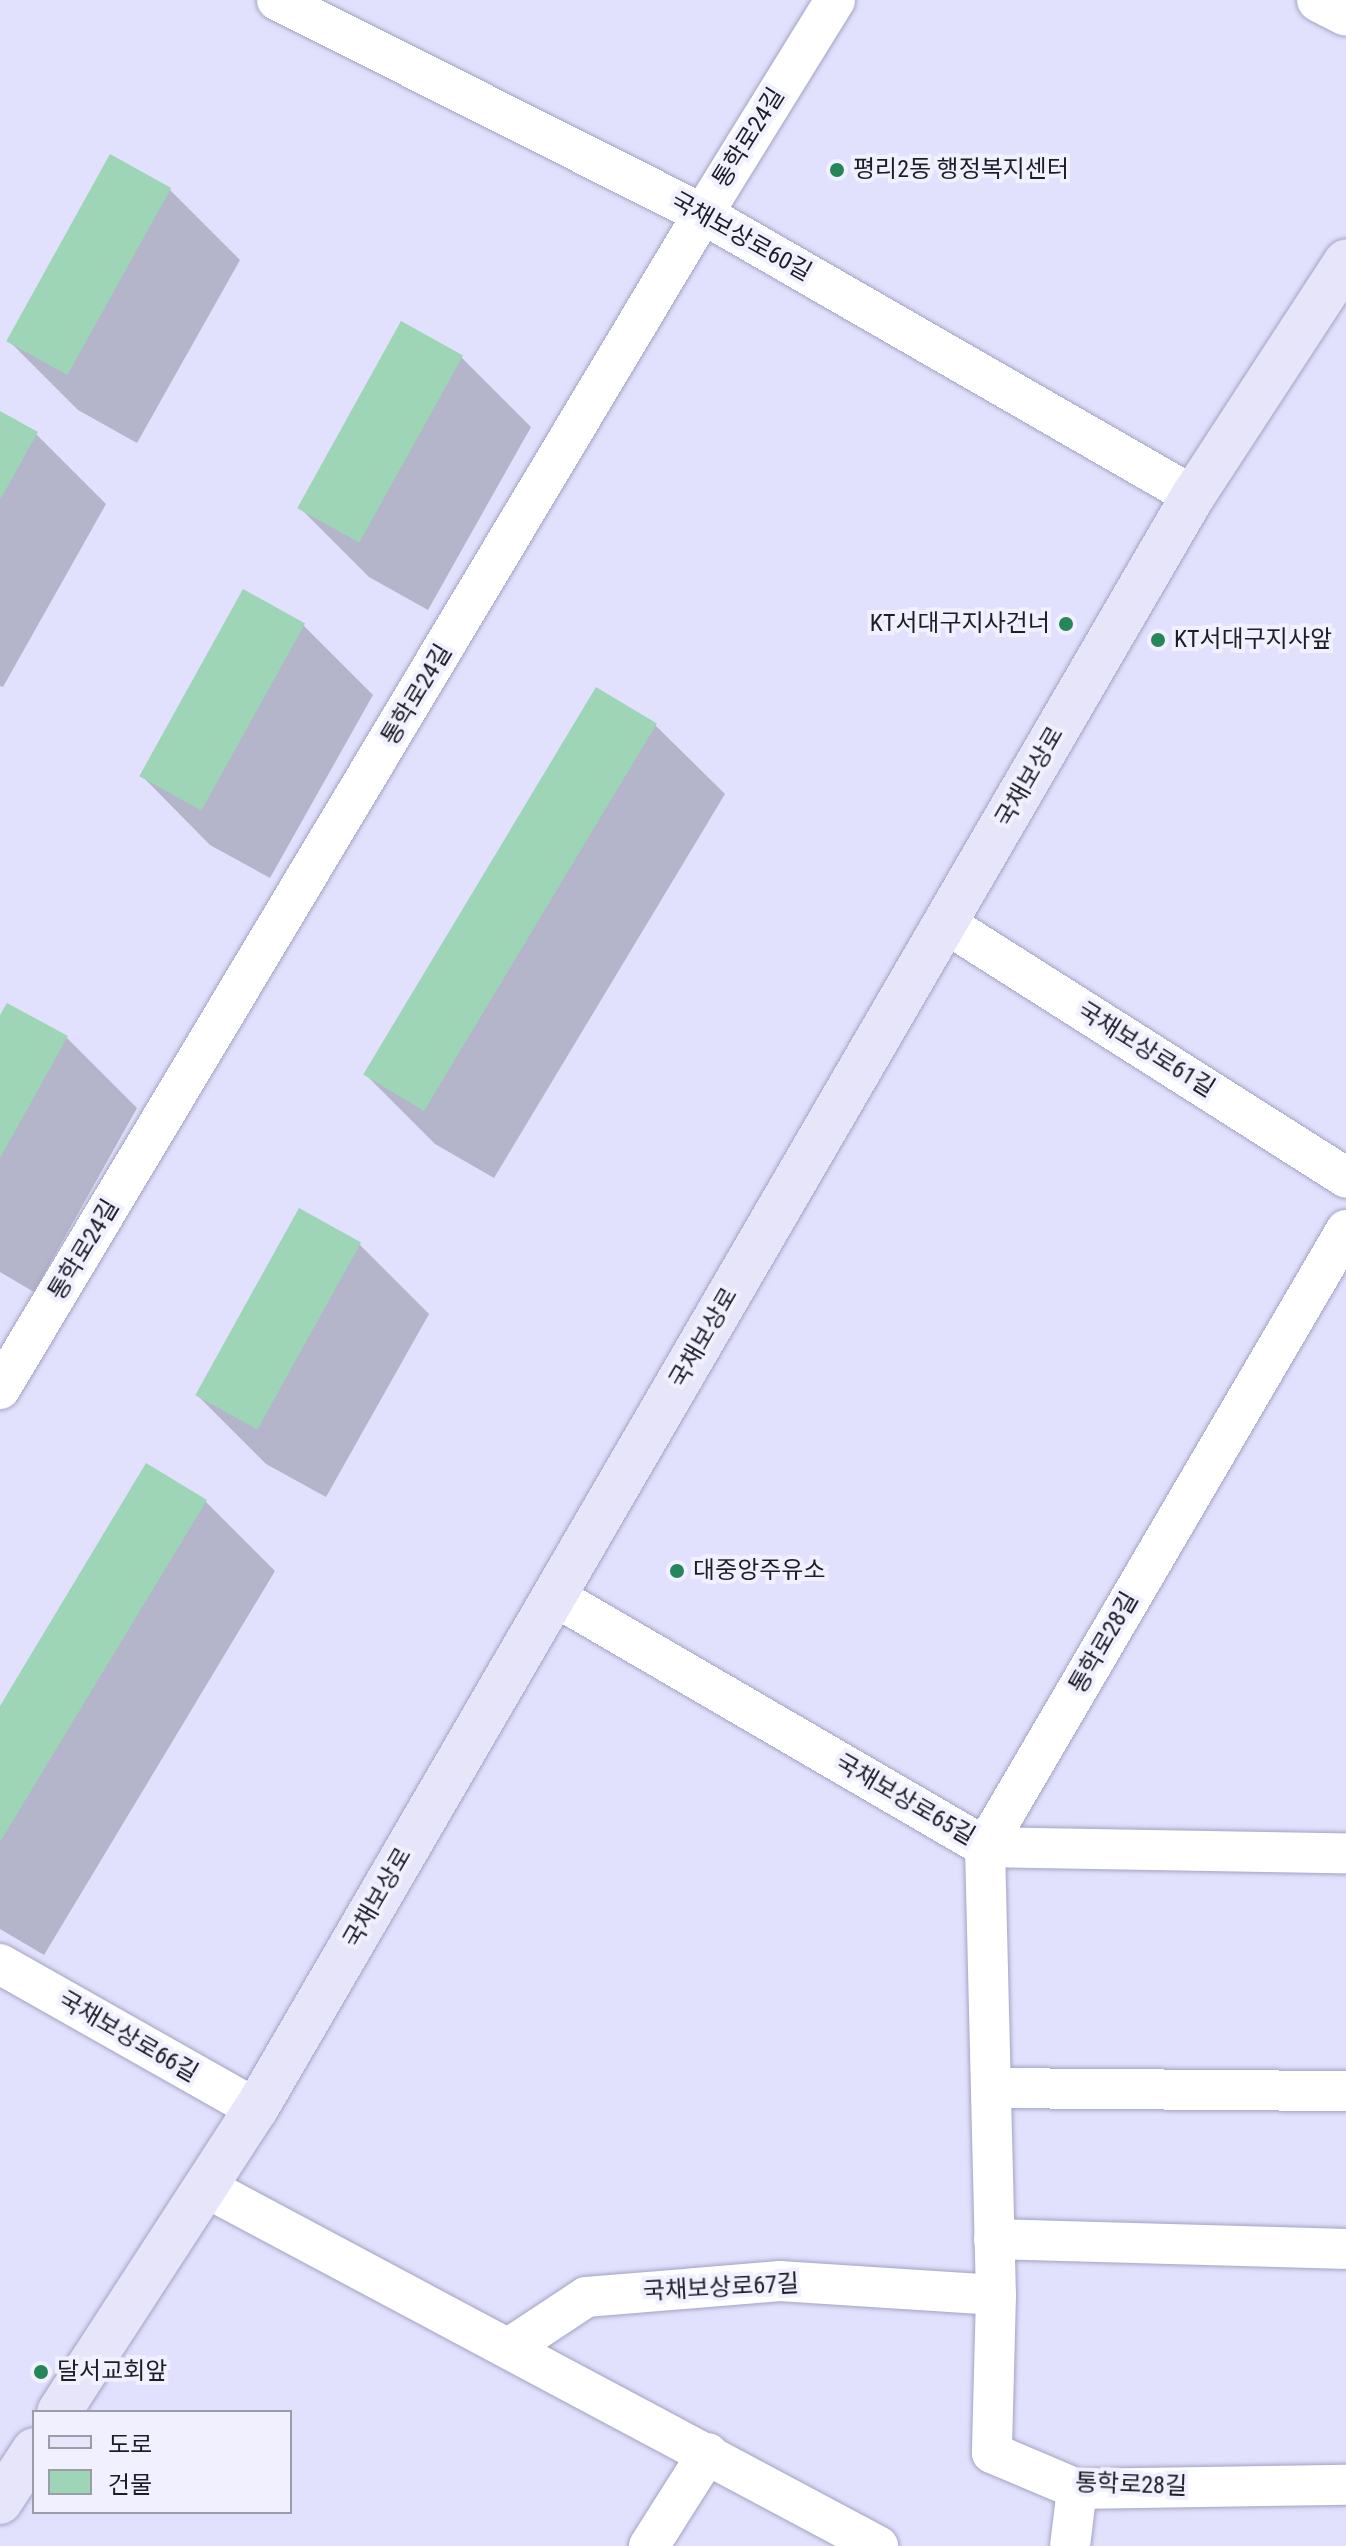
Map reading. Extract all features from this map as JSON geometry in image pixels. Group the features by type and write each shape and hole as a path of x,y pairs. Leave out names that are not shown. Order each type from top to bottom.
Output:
{"main road":[{"name":"국채보상로","path":"60,2410 256,2109 1193,496 1346,261"},
{"path":"0,2502 32,2453"}],"street":[{"name":"국채보상로60길","path":"277,0 703,214 1193,496"},
{"name":"통학로24길","path":"0,1389 703,214 835,0"},
{"path":"1319,0 1346,14"},
{"name":"국채보상로61길","path":"945,923 1346,1177"},
{"name":"통학로28길","path":"1346,1230 985,1847 996,2295 992,2453 1077,2489 1346,2485"},
{"name":"국채보상로65길","path":"554,1596 985,1847 1346,1853"},
{"name":"국채보상로66길","path":"0,1964 256,2109"},
{"path":"991,2088 1346,2091"},
{"path":"205,2187 878,2546"},
{"path":"994,2239 1346,2249"},
{"name":"국채보상로67길","path":"509,2348 586,2297 780,2281 996,2295"},
{"path":"649,2546 708,2453"},
{"path":"1070,2546 1077,2489"}],"building":[{"path":"110,154 171,188 67,375 6,341"},
{"path":"401,321 463,355 359,543 297,508"},
{"path":"0,411 38,432 0,500"},
{"path":"243,589 305,623 201,811 139,776"},
{"path":"596,687 657,724 424,1111 363,1074"},
{"path":"7,1003 68,1036 0,1158 0,1015"},
{"path":"299,1208 361,1242 257,1430 195,1395"},
{"path":"146,1463 207,1500 0,1842 0,1706"}],"place":[{"name":"평리2동 행정복지센터","path":"837,170"},
{"name":"KT서대구지사건너","path":"1066,624"},
{"name":"KT서대구지사앞","path":"1158,640"},
{"name":"대중앙주유소","path":"677,1571"},
{"name":"달서교회앞","path":"41,2372"}]}
